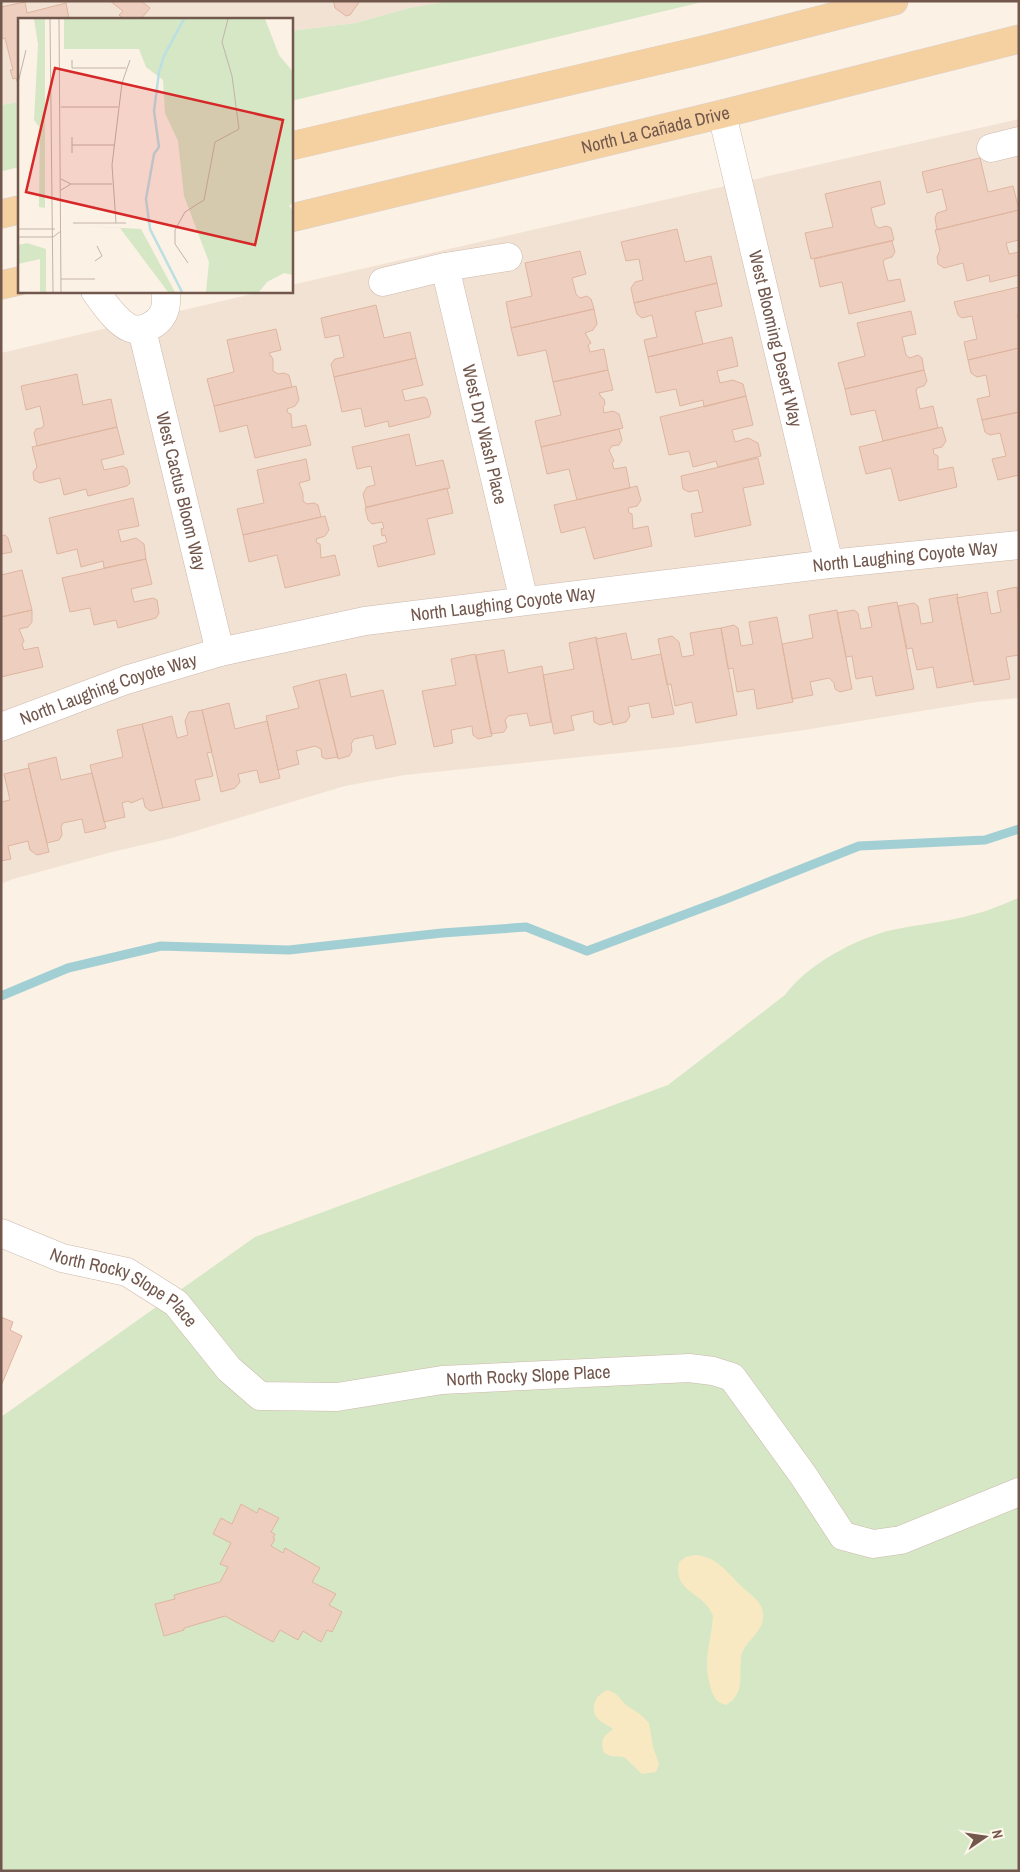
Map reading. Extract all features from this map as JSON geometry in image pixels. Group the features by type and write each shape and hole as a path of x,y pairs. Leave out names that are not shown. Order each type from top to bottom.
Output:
{"main road":[{"path":"292,146 703,50 894,1"},
{"name":"North La Cañada Drive","path":"292,218 722,114 1019,39"},
{"path":"1,214 18,210"},
{"path":"1,285 18,281"}],"street":[{"name":"West Blooming Desert Way","path":"722,114 829,564"},
{"path":"991,148 1019,141"},
{"path":"383,282 444,268 508,257"},
{"name":"West Dry Wash Place","path":"444,268 524,601"},
{"path":"96,292 122,323 131,329 142,330 157,322 163,315 166,306 166,292"},
{"name":"West Cactus Bloom Way","path":"142,330 220,652"},
{"name":"North Laughing Coyote Way","path":"1,727 126,680 220,652 364,621 829,564 1019,545"},
{"name":"North Rocky Slope Place","path":"1,1233 62,1258 128,1272 176,1303 229,1369 260,1396 337,1397 442,1380 689,1368 713,1371 732,1377 803,1475 844,1536 873,1544 901,1540 1019,1492"}],"shaded area":[{"path":"1,1 450,1 409,8 356,23 292,31 292,18 18,18 18,102 1,105"},
{"path":"1019,119 1019,698 977,702 798,731 679,747 405,775 345,786 172,838 112,852 1,884 1,353 261,292 292,292 292,285"}],"green space":[{"path":"450,1 706,1 292,101 292,31 356,23 409,8"},
{"path":"18,102 18,167 3,171 1,170 1,105"},
{"path":"1019,898 1019,1871 1,1871 1,1417 255,1237 668,1085 785,995 806,973 848,946 892,930 965,917"}],"sand":[{"path":"694,1555 708,1558 720,1565 756,1599 763,1612 760,1629 746,1646 741,1657 739,1690 732,1701 726,1705 720,1703 715,1697 708,1679 707,1661 713,1616 709,1608 680,1580 678,1572 679,1562 686,1557"},
{"path":"608,1690 616,1694 627,1706 640,1714 649,1723 653,1747 659,1764 656,1772 642,1774 624,1757 611,1756 604,1753 603,1739 613,1729 599,1720 594,1707 597,1698"}],"building":[{"path":"110,1 141,1 150,8 142,18 123,18 119,15 123,11"},
{"path":"332,1 360,1 350,15 346,16 335,8"},
{"path":"25,2 27,13 66,3 69,18 18,18 18,84 16,78 13,79 10,70 13,70 5,38 1,39 1,7"},
{"path":"980,158 988,192 1013,186 1019,210 937,230 935,218 937,213 947,210 942,189 927,193 922,172"},
{"path":"880,181 885,204 871,208 875,225 879,228 886,226 891,228 894,240 811,259 805,233 833,227 825,194"},
{"path":"1019,210 1019,240 1006,243 1009,254 1019,252 1019,275 990,282 989,275 967,281 963,263 944,268 938,264 937,257 940,250 935,230"},
{"path":"677,229 685,262 711,256 717,283 634,303 631,288 635,282 643,280 639,259 626,261 621,242"},
{"path":"892,241 895,252 892,257 885,259 883,262 888,281 900,279 905,301 849,314 842,282 820,287 814,259"},
{"path":"580,251 586,274 572,278 576,294 580,298 587,296 591,299 594,309 511,328 506,302 532,296 525,263"},
{"path":"717,283 722,306 695,312 703,344 648,357 644,340 657,337 652,315 642,318 637,314 634,303"},
{"path":"1019,287 1019,314 1017,314 1019,348 968,360 964,342 977,339 972,316 962,318 958,315 954,302"},
{"path":"376,305 384,338 410,332 416,358 334,377 331,364 335,359 344,357 339,335 325,338 321,318"},
{"path":"594,309 597,324 593,330 585,333 591,343 588,345 590,352 604,349 608,370 553,382 546,350 518,356 511,328"},
{"path":"911,311 916,334 902,337 906,355 910,358 918,355 922,358 924,370 845,389 838,363 865,356 857,323"},
{"path":"276,329 281,350 269,353 273,359 273,371 278,374 284,373 289,375 292,387 214,406 207,379 234,372 227,340"},
{"path":"732,337 738,366 717,371 720,383 733,380 743,384 746,396 704,407 703,400 680,406 676,389 656,393 648,357"},
{"path":"1019,348 1019,412 982,420 977,399 990,396 986,375 977,377 971,373 968,360"},
{"path":"416,358 423,385 402,390 405,401 424,397 427,399 431,413 429,417 389,427 388,421 365,427 361,408 342,412 334,377"},
{"path":"608,370 613,390 599,393 604,399 604,413 613,411 619,414 623,428 541,447 535,421 561,415 553,382"},
{"path":"924,370 927,381 924,386 917,388 916,391 920,409 933,406 938,428 883,441 875,410 851,415 845,389"},
{"path":"77,374 83,405 111,399 117,427 37,446 34,433 36,429 42,428 44,425 40,406 26,410 21,386"},
{"path":"296,386 299,400 295,406 287,409 288,413 291,414 292,428 306,425 311,445 255,458 247,425 220,432 214,406"},
{"path":"746,396 753,425 732,430 735,442 748,438 758,443 761,456 718,467 716,461 693,467 689,451 669,455 660,417"},
{"path":"1019,412 1019,475 998,480 992,459 1006,456 1000,433 990,435 985,432 982,420"},
{"path":"117,427 124,454 101,460 104,470 123,466 127,469 130,483 127,486 88,496 86,489 64,495 60,478 40,483 34,480 33,472 37,467 32,447"},
{"path":"942,427 946,441 942,447 933,449 934,454 938,456 938,470 953,467 957,487 899,501 891,468 866,474 859,447"},
{"path":"619,429 622,440 619,445 612,446 609,450 614,461 612,463 614,469 626,467 630,488 577,500 569,469 547,474 541,447"},
{"path":"409,434 416,466 443,460 450,488 366,507 363,494 367,487 375,485 371,466 357,469 352,447"},
{"path":"758,458 764,484 743,488 751,525 695,537 691,514 703,512 698,490 689,492 683,489 681,476"},
{"path":"306,459 310,480 299,483 303,494 303,501 307,504 314,503 318,505 321,517 243,535 237,509 264,503 257,470"},
{"path":"637,486 641,500 637,506 628,508 629,513 632,514 633,529 648,526 652,546 594,559 585,527 561,533 554,505"},
{"path":"447,488 453,513 427,519 435,554 378,567 373,546 387,542 385,535 382,536 381,529 384,528 382,522 372,524 368,520 365,508"},
{"path":"133,498 139,526 118,530 121,542 136,538 144,544 146,559 104,568 103,561 81,567 77,549 57,554 49,518"},
{"path":"325,516 329,530 325,536 316,539 317,543 320,544 321,558 335,555 340,575 285,588 277,555 249,562 243,535"},
{"path":"5,535 8,538 12,552 1,554 1,536"},
{"path":"146,559 152,584 131,589 134,602 153,598 157,600 159,613 156,618 118,628 116,620 94,625 90,608 70,612 62,578"},
{"path":"22,570 32,610 1,617 1,575"},
{"path":"1017,587 1019,655 1006,657 1010,679 974,685 957,598 987,592 991,614 1001,612 997,591"},
{"path":"958,594 957,598 973,681 937,688 933,667 917,670 912,648 907,649 898,606 914,603 918,606 921,624 933,622 929,599"},
{"path":"897,602 914,689 876,696 872,676 856,679 852,656 846,657 837,613 854,610 858,613 861,629 872,627 868,607"},
{"path":"32,610 32,622 28,627 19,629 24,641 22,644 24,650 38,647 43,667 1,677 1,617"},
{"path":"837,610 852,689 840,692 835,689 834,683 829,678 810,682 813,695 792,699 782,644 813,638 809,615"},
{"path":"777,617 793,702 757,709 754,689 737,692 733,668 728,669 721,628 734,625 738,628 741,646 753,644 749,622"},
{"path":"721,628 737,715 696,723 692,702 675,706 671,684 667,685 658,639 672,636 679,642 682,657 694,655 690,633"},
{"path":"626,633 632,660 661,654 674,714 652,718 649,703 628,707 630,716 626,722 613,725 596,639"},
{"path":"597,637 612,722 600,725 594,722 593,711 571,716 574,730 554,734 543,675 574,669 569,643"},
{"path":"504,650 508,673 542,666 551,722 530,726 527,713 508,716 505,720 507,727 504,732 491,734 476,655"},
{"path":"475,654 492,736 478,739 473,735 472,726 451,730 453,743 434,747 422,691 456,685 451,659"},
{"path":"346,674 351,697 383,690 396,744 376,749 373,735 354,739 349,756 338,759 319,680"},
{"path":"319,680 338,757 326,759 322,757 321,749 315,746 296,751 299,764 278,770 266,716 299,708 293,687"},
{"path":"229,703 235,729 267,721 280,778 260,783 257,770 238,774 240,782 235,788 221,792 202,710"},
{"path":"202,710 212,752 207,753 213,776 195,780 200,800 163,808 142,724 172,716 177,738 188,735 185,721 189,712"},
{"path":"142,724 163,808 150,811 145,807 143,798 131,803 128,801 122,803 125,817 104,822 90,765 123,757 117,730"},
{"path":"56,757 61,780 92,773 106,828 85,833 82,819 63,823 61,827 62,835 59,840 47,843 28,764"},
{"path":"29,768 49,852 37,855 30,850 28,841 8,846 11,859 1,861 1,802 10,800 4,774"},
{"path":"1,1317 13,1322 10,1330 22,1336 1,1386"},
{"path":"241,1504 257,1513 259,1508 279,1518 271,1532 275,1534 273,1538 275,1539 271,1546 283,1553 285,1548 320,1568 312,1582 336,1594 329,1605 342,1612 332,1632 327,1630 321,1642 303,1631 298,1640 280,1630 273,1642 225,1616 164,1636 155,1604 175,1599 174,1595 220,1582 228,1567 220,1564 231,1543 213,1534 221,1518 232,1524"}],"waterway":[{"path":"1,996 68,968 161,946 289,950 442,933 526,927 587,951 726,899 859,846 985,840 1019,829"}]}
